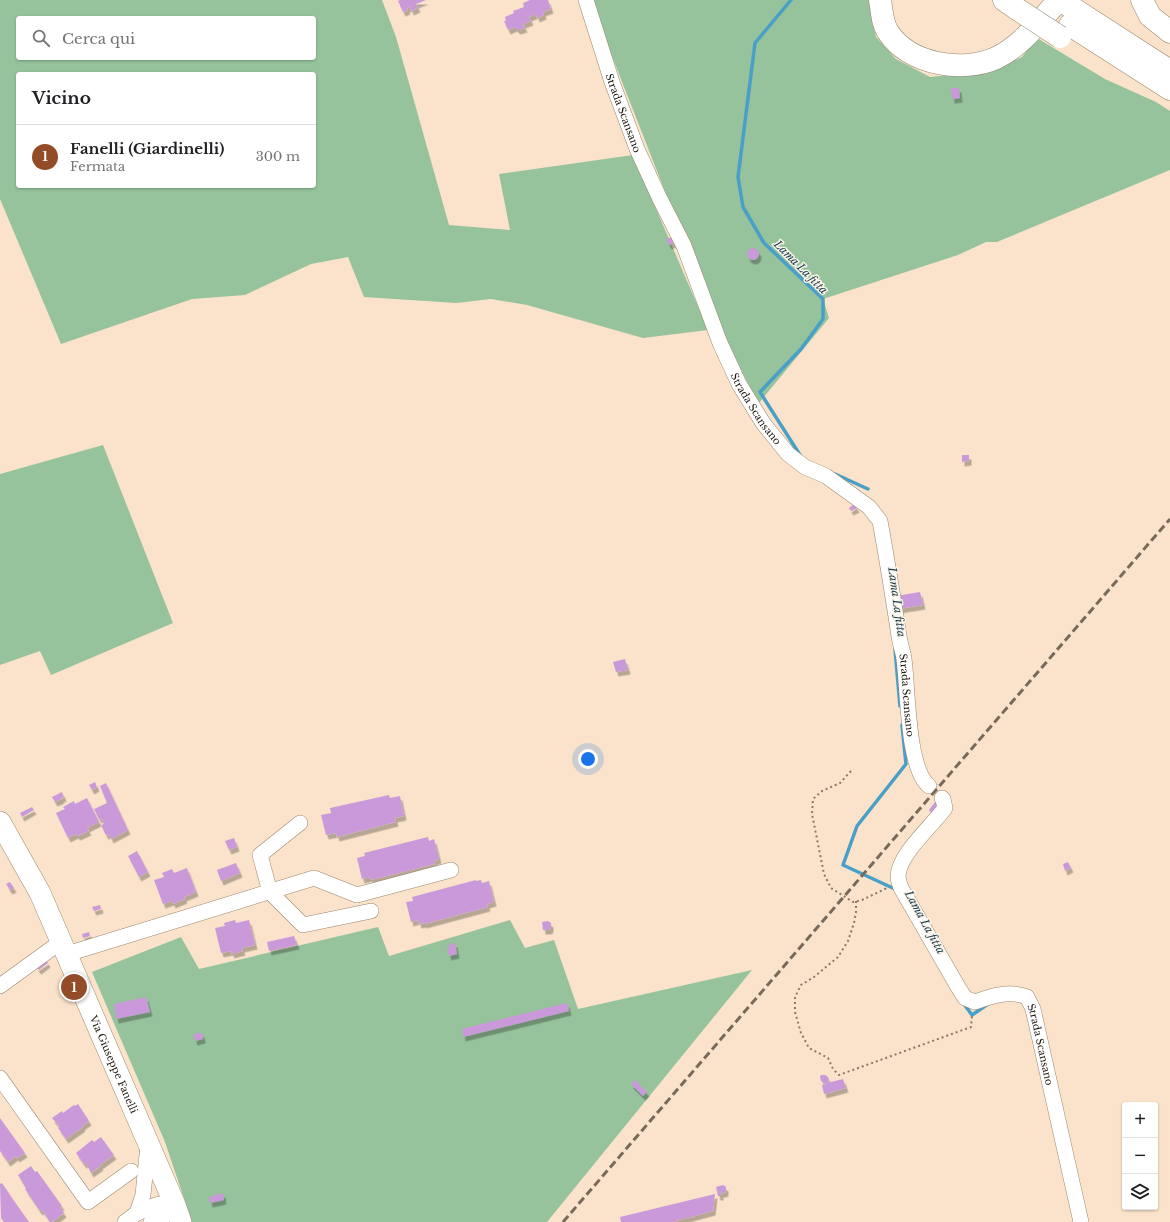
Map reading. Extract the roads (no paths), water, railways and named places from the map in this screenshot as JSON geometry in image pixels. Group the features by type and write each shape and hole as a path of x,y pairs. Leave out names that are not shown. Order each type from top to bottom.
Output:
{"highway":[{"path":"882,5 888,32 903,48 920,57 940,64 957,65 976,64 996,58 1010,50 1023,39 1060,0 1070,25 1116,70 1166,81"},
{"path":"1142,0 1150,16 1170,32"},
{"path":"1017,3 1070,25 1166,81"}],"main road":[{"name":"Via Giuseppe Fanelli","path":"0,822 34,880 65,948 178,1214"}],"street":[{"name":"Strada Scansano","path":"586,0 612,82 637,149 658,197 684,246 720,343 739,384 763,423 788,454 805,468 826,476 870,507 880,521 899,637 904,658 907,704 914,750 920,775 929,786"},
{"name":"Strada Scansano","path":"942,798 945,808 909,852 902,863 898,877 899,883 965,998 975,1002 995,996 1020,994 1027,997 1033,1009 1081,1222"},
{"path":"300,823 260,855 270,892 303,925 372,911"},
{"path":"0,986 65,948 270,892 314,878 357,895 451,870"},
{"path":"0,1078 88,1202 131,1171"},
{"path":"131,1218 143,1195 148,1142"},
{"path":"131,1218 161,1203 168,1203 178,1214"},
{"path":"151,1222 172,1211 178,1214"}],"waterway":[{"name":"Lama La fitta","path":"791,0 755,43 738,177 743,207 764,243 823,299 823,319 801,349 760,392 800,455"},
{"name":"Lama La fitta","path":"835,474 868,489"},
{"name":"Lama La fitta","path":"895,649 900,706"},
{"name":"Lama La fitta","path":"897,890 843,865 857,826 906,764 902,725"},
{"name":"Lama La fitta","path":"964,1004 972,1015 988,1004"}],"railway":[{"path":"563,1222 1170,519"}],"place":[{"name":"Fanelli (Giardinelli)","path":"74,987"}]}
